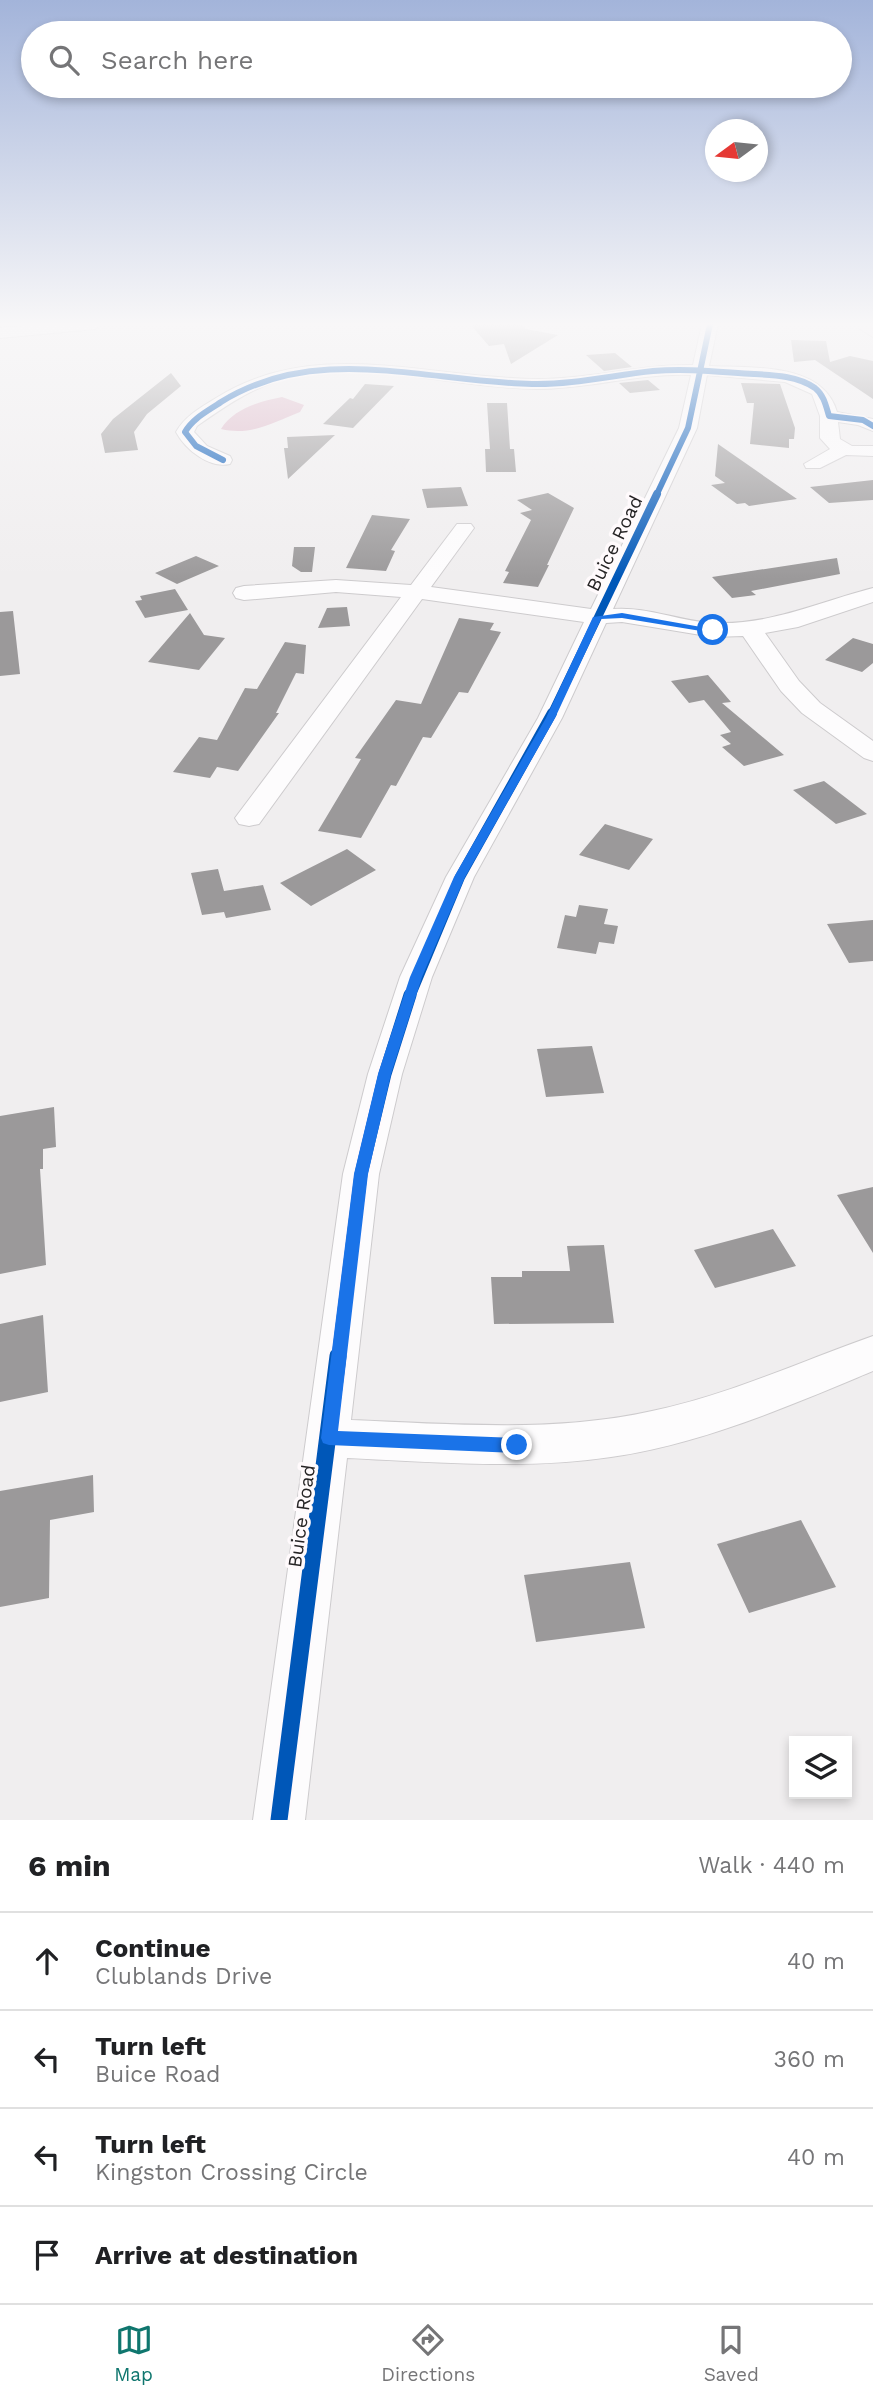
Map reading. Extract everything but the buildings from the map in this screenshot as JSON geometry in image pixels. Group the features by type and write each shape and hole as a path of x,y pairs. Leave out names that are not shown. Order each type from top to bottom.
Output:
{"street":[{"path":"211,409 186,427 187,437 201,450 223,460"},
{"name":"Buice Road","path":"279,1820 361,1174 385,1074 416,977 460,877 550,718 688,428 692,409"},
{"path":"827,409 829,438 836,446 873,451"},
{"path":"829,416 863,420 873,426"},
{"path":"813,464 844,449"},
{"path":"249,818 464,528"},
{"path":"244,593 337,586 417,592 597,617 624,627 678,633 750,629 790,622 873,595"},
{"path":"750,629 790,686 811,708 873,753"},
{"path":"329,1438 517,1445 579,1441 651,1431 752,1403 873,1353"}],"shaded area":[{"path":"302,409 300,412 252,430 221,429 240,411"}],"cycle path":[{"path":"211,409 190,423 185,432 196,446 223,460"},
{"path":"279,1820 361,1174 385,1074 416,977 460,877 550,718 688,428 692,409"},
{"path":"827,409 829,416 863,420 873,426"}],"route":[{"path":"517,1445 329,1438 361,1174 385,1074 416,977 460,877 550,718 597,617 622,615 713,630"}]}
